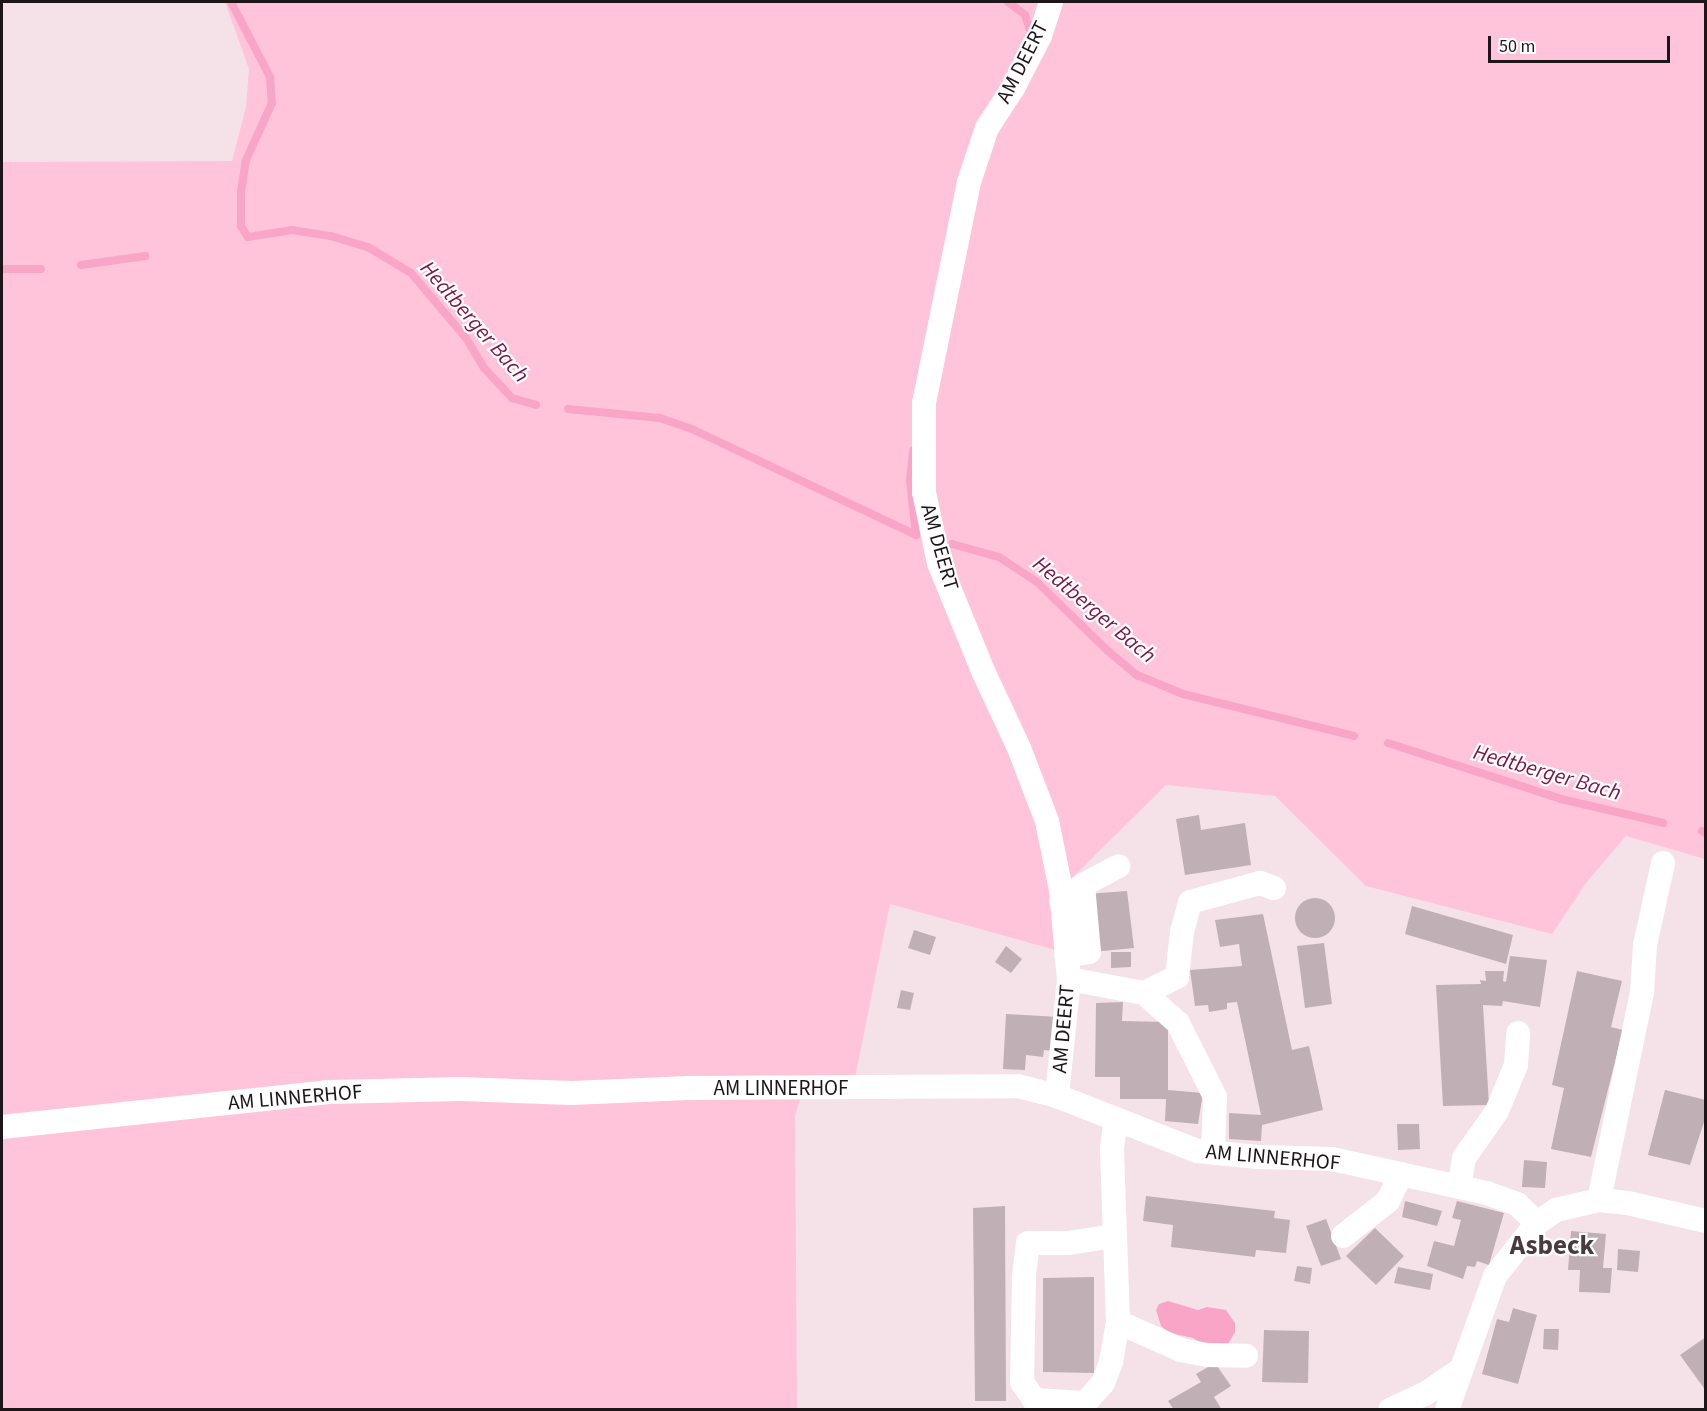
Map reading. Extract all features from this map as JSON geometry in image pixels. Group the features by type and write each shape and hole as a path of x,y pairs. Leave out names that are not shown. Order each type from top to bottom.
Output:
{"street":[{"name":"AM DEERT","path":"1051,2 1040,36 1013,88 987,128 969,182 924,403 924,492 939,563 984,674 1019,748 1047,821 1061,901 1067,967 1057,1096"},
{"path":"1599,1200 1642,993 1645,945 1663,863"},
{"path":"1061,901 1083,885 1118,866"},
{"path":"1144,993 1177,977 1182,932 1190,902 1260,883 1274,888"},
{"path":"1067,967 1089,952 1083,885"},
{"path":"1067,967 1144,993 1179,1023 1215,1097 1213,1152"},
{"path":"1459,1187 1464,1158 1497,1111 1516,1065 1518,1033"},
{"name":"AM LINNERHOF","path":"2,1127 329,1092 461,1089 572,1093 723,1088 1018,1086 1057,1096 1197,1151 1258,1157 1332,1159 1487,1193 1517,1204 1537,1223"},
{"path":"1114,1236 1068,1243 1028,1243 1024,1278 1022,1382 1034,1400 1084,1403 1103,1383 1111,1362 1118,1322 1112,1148 1116,1120"},
{"path":"1343,1236 1388,1201 1401,1174"},
{"path":"1448,1410 1460,1370 1495,1276 1537,1223 1556,1210 1599,1200 1628,1203 1706,1221"},
{"path":"1118,1322 1181,1350 1207,1355 1246,1356"},
{"path":"1390,1410 1425,1394 1460,1370"}],"shaded area":[{"path":"225,2 1705,2 1705,859 1626,836 1586,883 1552,934 1366,886 1275,796 1166,785 1065,885 1045,801 1024,744 960,600 928,500 928,441 932,419 921,372 914,436 920,504 935,564 1015,748 1043,820 1060,912 1062,945 1059,951 890,904 855,1078 574,1087 463,1084 326,1087 2,1121 2,162 232,161 246,107 249,69"},
{"path":"801,1096 795,1116 797,1409 2,1410 2,1136 332,1102"},
{"path":"1168,1301 1198,1310 1207,1307 1226,1310 1235,1323 1235,1332 1227,1346 1210,1348 1193,1338 1170,1333 1161,1326 1156,1310 1159,1304"}],"building":[{"path":"1199,815 1201,830 1245,823 1251,865 1185,875 1176,819"},
{"path":"1127,891 1134,948 1092,952 1086,894"},
{"path":"1315,898 1329,904 1335,918 1329,932 1315,938 1301,932 1295,918 1301,904"},
{"path":"1412,906 1513,935 1506,964 1405,934"},
{"path":"1263,914 1292,1050 1309,1046 1323,1110 1262,1125 1261,1141 1229,1139 1229,1113 1261,1115 1237,1002 1227,1003 1227,1009 1209,1012 1208,1005 1195,1006 1190,970 1242,966 1239,944 1220,947 1215,920"},
{"path":"914,930 936,937 930,955 908,948"},
{"path":"1324,943 1332,1004 1305,1008 1297,946"},
{"path":"1006,946 1022,959 1011,973 995,962"},
{"path":"1111,952 1131,952 1131,967 1111,968"},
{"path":"1510,956 1547,960 1540,1007 1503,1001 1502,1006 1483,1005 1489,1105 1443,1106 1436,985 1481,984 1480,980 1486,981 1485,971 1504,971 1503,981 1506,982"},
{"path":"1577,971 1622,981 1611,1027 1623,1030 1591,1157 1551,1149 1564,1088 1552,1085"},
{"path":"901,990 914,993 910,1010 897,1008"},
{"path":"1123,1002 1122,1021 1168,1022 1168,1090 1203,1093 1198,1124 1165,1121 1166,1099 1120,1099 1120,1077 1095,1077 1096,1003"},
{"path":"1006,1014 1058,1017 1056,1051 1044,1050 1043,1057 1026,1055 1025,1070 1003,1069"},
{"path":"1665,1090 1706,1100 1706,1116 1690,1165 1648,1155"},
{"path":"1397,1124 1419,1124 1420,1149 1398,1150"},
{"path":"1524,1160 1547,1162 1545,1188 1522,1187"},
{"path":"1146,1196 1275,1211 1274,1218 1290,1220 1286,1253 1256,1250 1255,1257 1171,1247 1173,1225 1143,1221"},
{"path":"1405,1201 1442,1211 1437,1226 1402,1217"},
{"path":"1457,1201 1504,1213 1489,1265 1477,1261 1475,1267 1467,1266 1463,1279 1427,1266 1434,1241 1454,1246 1461,1220 1452,1218"},
{"path":"1005,1206 1006,1401 975,1401 973,1208"},
{"path":"1326,1219 1341,1259 1321,1266 1306,1226"},
{"path":"1375,1228 1404,1256 1376,1285 1346,1256"},
{"path":"1571,1231 1606,1234 1603,1268 1612,1268 1610,1293 1579,1292 1580,1270 1568,1270"},
{"path":"1618,1249 1640,1251 1638,1272 1617,1270"},
{"path":"1297,1266 1312,1268 1310,1284 1294,1281"},
{"path":"1398,1267 1433,1274 1430,1290 1394,1283"},
{"path":"1094,1277 1094,1373 1043,1372 1043,1278"},
{"path":"1513,1308 1537,1315 1518,1384 1482,1374 1497,1319 1509,1322"},
{"path":"1544,1329 1559,1329 1558,1350 1543,1349"},
{"path":"1264,1330 1309,1331 1308,1383 1262,1382"},
{"path":"1706,1337 1706,1391 1680,1355"},
{"path":"1215,1363 1231,1386 1214,1397 1222,1410 1174,1410 1168,1401 1201,1382 1196,1374"}],"waterway":[{"name":"Hedtberger Bach","path":"231,2 270,77 272,103 246,160 241,192 241,226 248,237 292,230 331,236 368,247 411,273 466,338 484,368 512,398 536,405"},
{"path":"1008,2 1025,15 1032,36"},
{"name":"Hedtberger Bach","path":"81,265 145,256"},
{"name":"Hedtberger Bach","path":"2,269 41,269"},
{"name":"Hedtberger Bach","path":"568,409 660,418 694,430 916,535 910,481 913,450"},
{"name":"Hedtberger Bach","path":"952,544 999,557 1037,582 1108,651 1137,675 1183,694 1354,736"},
{"name":"Hedtberger Bach","path":"1388,743 1561,799 1663,823"},
{"name":"Hedtberger Bach","path":"1702,831 1706,833"}],"district":[{"name":"Asbeck","path":"1552,1246"}]}
